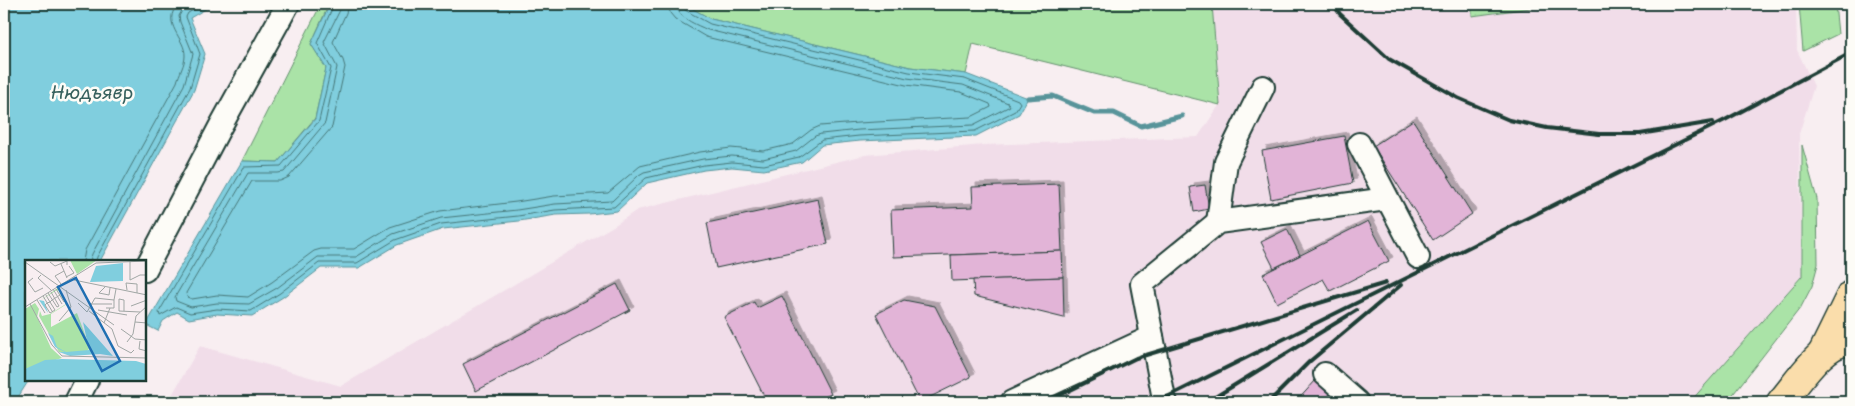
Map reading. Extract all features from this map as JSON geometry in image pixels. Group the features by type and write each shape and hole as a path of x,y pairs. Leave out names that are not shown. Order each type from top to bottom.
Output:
{"main road":[{"path":"1781,402 1823,352 1851,295"},
{"path":"1823,352 1838,342 1851,342"}],"lane":[{"path":"146,268 220,126 288,4"},
{"path":"1218,222 1226,162 1264,87"},
{"path":"1359,144 1418,257"},
{"path":"1166,402 1142,284 1218,222 1387,198"},
{"path":"1012,402 1152,337"},
{"path":"1325,374 1357,402"},
{"path":"76,402 86,381"}],"shaded area":[{"path":"1212,4 1472,4 1473,16 1560,4 1796,4 1797,50 1814,86 1799,134 1802,276 1690,402 168,402 200,346 341,386 615,225 637,210 865,155 984,145 1198,137 1220,104"}],"green space":[{"path":"321,4 329,4 311,44 326,68 315,118 278,162 242,161"},
{"path":"684,4 1212,4 1220,105 973,44 966,74 910,67 711,19"},
{"path":"1472,4 1560,4 1472,16"},
{"path":"1799,4 1835,4 1838,34 1803,51"},
{"path":"1802,145 1817,199 1818,264 1812,286 1801,307 1727,402 1690,402 1802,276"}],"water":[{"name":"Нюдъявр","path":"4,4 214,4 190,18 205,54 194,90 101,260 25,260 25,381 28,381 15,402 4,402"},
{"path":"330,4 684,4 711,19 910,67 966,74 1028,98 1019,114 976,136 860,141 822,145 802,162 764,170 732,167 704,170 647,183 617,211 556,215 443,229 397,245 359,268 321,268 283,297 252,316 217,314 189,319 177,312 163,321 158,331 146,325 242,161 278,162 315,119 326,68 311,44"}],"building":[{"path":"1413,120 1472,214 1433,240 1373,146"},
{"path":"1344,136 1353,183 1271,199 1262,151"},
{"path":"1059,184 1062,251 893,257 891,210 973,207 972,187"},
{"path":"1205,185 1209,209 1194,212 1190,187"},
{"path":"818,199 828,244 716,268 707,223"},
{"path":"1368,221 1389,261 1330,291 1323,279 1277,303 1263,274"},
{"path":"1287,229 1300,255 1274,268 1261,242"},
{"path":"1062,251 1063,277 952,281 951,255"},
{"path":"1063,277 1064,318 974,296 973,280"},
{"path":"617,284 630,310 476,391 463,364"},
{"path":"782,296 831,394 814,402 767,402 724,317 754,302 757,308"},
{"path":"904,300 935,306 971,377 920,402 876,314"},
{"path":"1316,380 1340,402 1296,402"}],"waterway":[{"path":"1028,98 1053,96 1094,113 1114,113 1141,126 1182,116"}],"railway":[{"path":"1333,4 1340,14 1389,59 1458,98 1509,120 1547,128 1599,134 1640,134 1713,122"},
{"path":"1157,402 1725,120 1851,53"},
{"path":"1046,402 1136,358 1386,283"},
{"path":"1269,402 1309,362 1401,285"},
{"path":"1207,402 1357,310"}]}
